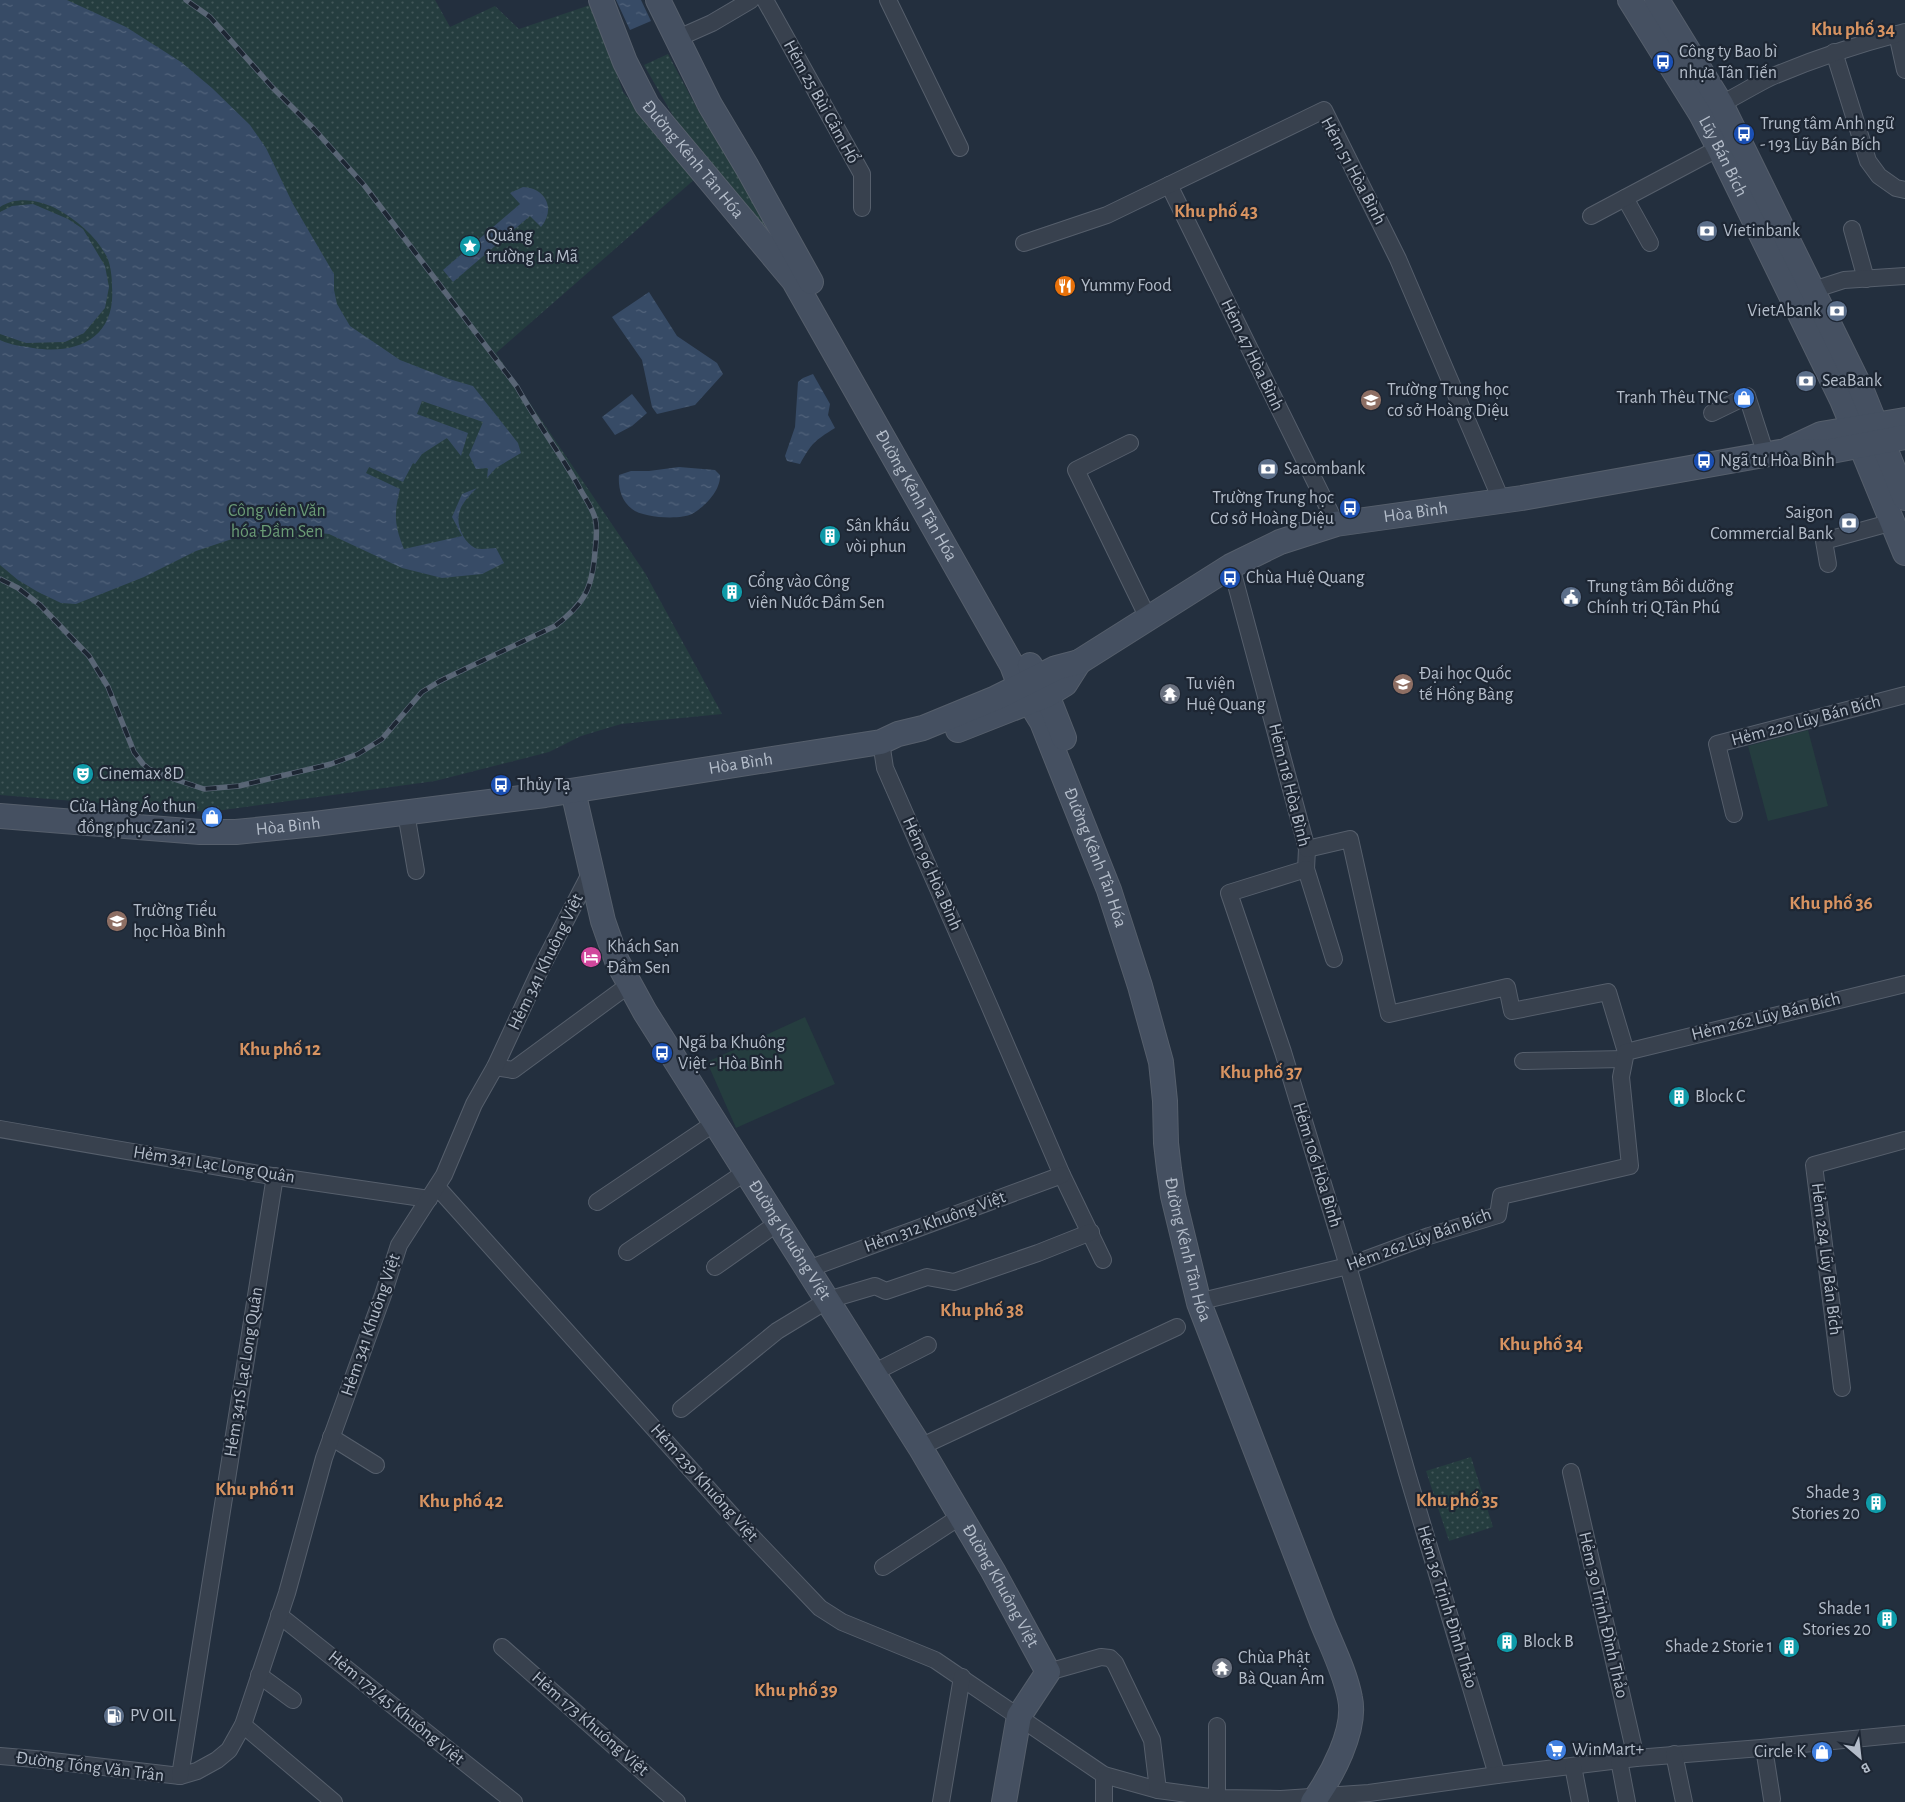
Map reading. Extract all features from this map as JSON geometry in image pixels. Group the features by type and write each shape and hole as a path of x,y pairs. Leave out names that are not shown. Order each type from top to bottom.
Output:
{"street":[{"name":"Đường Kênh Tân Hóa","path":"601,0 625,62 648,105 794,281 1012,665 1034,690"},
{"name":"Đường Kênh Tân Hóa","path":"658,0 710,105 1034,690 1121,885 1151,983 1171,1059 1179,1167 1212,1317 1331,1617 1354,1669 1362,1699 1361,1724 1350,1762 1322,1799"},
{"path":"676,39 712,23 751,0"},
{"name":"Hẻm 25 Bùi Cầm Hổ","path":"765,0 862,174 862,208"},
{"path":"888,0 960,148"},
{"name":"Lũy Bán Bích","path":"1630,0 1701,114 1852,396 1886,433 1886,477 1893,522 1905,553"},
{"name":"Lũy Bán Bích","path":"1657,0 1721,104 1813,290 1852,396"},
{"path":"1721,104 1768,79 1834,52 1901,33 1905,70"},
{"path":"1834,52 1868,161 1879,176 1896,188 1905,190"},
{"name":"Hẻm 51 Hòa Bình","path":"1024,244 1106,215 1324,110 1398,259 1502,502"},
{"path":"698,164 716,163 723,159 731,141"},
{"path":"1591,216 1719,148"},
{"name":"Hẻm 47 Hòa Bình","path":"1169,186 1336,524"},
{"path":"1625,198 1650,243"},
{"path":"1852,229 1866,279"},
{"path":"1813,290 1844,280 1905,276"},
{"path":"1712,413 1747,396 1776,453"},
{"path":"1852,396 1888,414 1886,433 1898,460 1886,477 1857,466 1837,455 1824,443 1852,396"},
{"name":"Hòa Bình","path":"0,816 200,832 273,829 573,791 881,742 898,734 923,728 1034,690 1065,684 1079,662 1231,566 1280,542 1336,524 1502,502 1886,433"},
{"path":"1130,443 1076,470 1148,618"},
{"name":"Lũy Bán Bích","path":"1886,477 1905,498"},
{"path":"1828,564 1824,541 1893,522"},
{"name":"Hẻm 118 Hòa Bình","path":"1229,893 1306,869 1307,849 1231,566"},
{"name":"Hẻm 220 Lũy Bán Bích","path":"1734,814 1717,744 1905,695"},
{"name":"Hẻm 96 Hòa Bình","path":"881,742 885,768 1062,1175 1103,1260"},
{"name":"Đường Khuông Việt","path":"573,791 603,921 617,961 645,1012 920,1448 993,1571 1048,1672"},
{"path":"406,813 416,871"},
{"path":"1307,849 1350,839 1389,1014 1507,987 1512,1011 1608,992 1625,1056 1523,1061"},
{"path":"1306,869 1334,959"},
{"name":"Hẻm 341 Khuông Việt","path":"180,1776 197,1771 218,1760 229,1750 243,1725 287,1593 322,1462 383,1295 399,1244 434,1193 474,1104 495,1067 542,968 591,872"},
{"name":"Hẻm 106 Hòa Bình","path":"1229,893 1283,1052 1348,1266"},
{"path":"495,1067 512,1070 630,984"},
{"name":"Hẻm 262 Lũy Bán Bích","path":"1212,1317 1429,1236 1498,1215 1501,1196 1630,1166 1621,1077 1625,1056 1905,984"},
{"path":"597,1202 716,1122"},
{"name":"Hẻm 341 Lạc Long Quân","path":"0,1130 275,1176 434,1193"},
{"name":"Hẻm 284 Lũy Bán Bích","path":"1842,1388 1814,1165 1905,1140"},
{"path":"627,1252 746,1170"},
{"name":"Hẻm 312 Khuông Việt","path":"808,1269 1062,1175"},
{"name":"Hẻm 341S Lạc Long Quân","path":"180,1776 275,1176"},
{"name":"Hẻm 239 Khuông Việt","path":"434,1193 737,1521 820,1608 842,1622 935,1660 1104,1775 1158,1790 1217,1798 1322,1799 1636,1758 1905,1734"},
{"path":"715,1267 779,1222"},
{"path":"680,1409 777,1330 828,1300 875,1286 886,1291 927,1277 954,1282 1038,1253 1091,1232"},
{"name":"Hẻm 36 Trịnh Đình Thảo","path":"1348,1266 1497,1775"},
{"path":"920,1448 1177,1327"},
{"path":"874,1373 928,1345"},
{"path":"331,1437 376,1465"},
{"name":"Hẻm 30 Trịnh Đình Thảo","path":"1571,1472 1636,1758"},
{"path":"883,1567 961,1516"},
{"name":"Hẻm 173/45 Khuông Việt","path":"279,1615 514,1802"},
{"name":"Hẻm 173 Khuông Việt","path":"502,1647 677,1802"},
{"path":"1004,1802 1019,1716 1048,1672 1101,1657 1110,1658 1116,1663 1152,1740 1158,1790"},
{"path":"259,1675 293,1700"},
{"path":"941,1802 962,1677"},
{"path":"243,1725 334,1802"},
{"path":"1217,1726 1217,1798"},
{"path":"1764,1748 1772,1799"},
{"path":"1674,1754 1684,1802"},
{"name":"Đường Tống Văn Trân","path":"0,1756 180,1776"},
{"path":"1619,1760 1627,1802"},
{"path":"1573,1766 1580,1802"},
{"path":"1104,1775 1104,1802"}],"green space":[{"name":"Công viên Văn hóa Đầm Sen","path":"0,0 435,0 450,27 495,6 519,29 593,4 623,92 696,178 496,353 645,573 722,714 621,724 581,736 549,752 435,781 209,812 0,795"},
{"path":"668,54 700,114 775,218 787,255 676,121 644,65"},
{"path":"1808,730 1828,806 1768,821 1748,746"},
{"path":"805,1017 835,1084 736,1128 707,1062"},
{"path":"1471,1457 1493,1527 1449,1541 1426,1471"}],"water":[{"path":"0,0 67,0 126,27 181,62 212,88 250,125 266,148 293,204 334,274 334,290 337,304 350,326 400,360 473,386 518,443 521,453 496,468 487,478 488,468 476,469 469,455 483,422 422,401 417,414 468,433 461,456 447,438 422,454 415,464 413,463 403,482 369,467 366,473 400,489 396,519 398,533 404,549 462,536 452,517 462,494 477,488 466,499 460,510 458,518 460,528 464,538 471,546 483,549 496,548 504,563 482,574 442,578 402,568 329,534 284,529 241,536 196,551 144,577 76,604 61,603 38,592 18,580 0,565 0,340 33,348 64,349 78,345 100,331 108,319 112,305 112,287 107,257 91,235 71,218 55,208 35,201 13,201 0,207"},
{"path":"616,0 641,0 651,21 630,30"},
{"path":"523,187 538,191 546,201 548,213 541,227 530,216 453,282 443,270 520,204 510,193"},
{"path":"33,204 68,219 83,229 105,266 109,287 105,308 84,333 65,342 26,343 0,334 0,212 12,206"},
{"path":"649,292 677,336 717,363 723,374 695,405 657,414 652,407 642,360 612,317"},
{"path":"813,374 830,404 828,415 835,428 814,443 800,464 787,461 785,456 795,427 798,382"},
{"path":"632,394 647,413 632,426 615,435 602,417"},
{"path":"679,467 715,470 720,475 720,481 715,492 707,503 697,511 679,517 653,516 637,512 625,502 620,489 619,475 631,471"}],"railway":[{"path":"0,579 18,588 40,605 89,656 108,687 134,752 143,764 162,775 204,789 239,786 331,764 358,754 382,739 422,692 440,681 555,626 580,602 589,586 594,565 596,539 594,514 572,474 517,387 364,185 314,129 272,87 210,17 186,0"}],"place":[{"name":"Công ty Bao bì nhựa Tân Tiến","path":"1663,62"},
{"name":"Trung tâm Anh ngữ - 193 Lũy Bán Bích","path":"1744,134"},
{"name":"Vietinbank","path":"1707,231"},
{"name":"Quảng trường La Mã","path":"470,246"},
{"name":"Yummy Food","path":"1065,286"},
{"name":"VietAbank","path":"1837,311"},
{"name":"SeaBank","path":"1806,381"},
{"name":"Tranh Thêu TNC","path":"1744,398"},
{"name":"Trường Trung học cơ sở Hoàng Diệu","path":"1371,400"},
{"name":"Ngã tư Hòa Bình","path":"1704,461"},
{"name":"Sacombank","path":"1268,469"},
{"name":"Trường Trung học Cơ sở Hoàng Diệu","path":"1350,508"},
{"name":"Saigon Commercial Bank","path":"1849,523"},
{"name":"Sân khấu vòi phun","path":"830,536"},
{"name":"Chùa Huệ Quang","path":"1230,578"},
{"name":"Cổng vào Công viên Nước Đầm Sen","path":"732,592"},
{"name":"Trung tâm Bồi dưỡng Chính trị Q.Tân Phú","path":"1571,597"},
{"name":"Đại học Quốc tế Hồng Bàng","path":"1403,684"},
{"name":"Tu viện Huệ Quang","path":"1170,694"},
{"name":"Cinemax 8D","path":"83,774"},
{"name":"Thủy Tạ","path":"501,785"},
{"name":"Cửa Hàng Áo thun đồng phục Zani 2","path":"212,817"},
{"name":"Trường Tiểu học Hòa Bình","path":"117,921"},
{"name":"Khách Sạn Đầm Sen","path":"591,957"},
{"name":"Ngã ba Khuông Việt - Hòa Bình","path":"662,1053"},
{"name":"Block C","path":"1679,1097"},
{"name":"Shade 3 Stories 20","path":"1876,1503"},
{"name":"Shade 1 Stories 20","path":"1887,1619"},
{"name":"Block B","path":"1507,1642"},
{"name":"Shade 2 Storie 1","path":"1789,1647"},
{"name":"Chùa Phật Bà Quan Âm","path":"1222,1668"},
{"name":"PV OIL","path":"114,1716"},
{"name":"WinMart+","path":"1556,1750"},
{"name":"Circle K","path":"1822,1752"}],"district":[{"name":"Khu phố 34","path":"1853,29"},
{"name":"Khu phố 43","path":"1216,211"},
{"name":"Khu phố 36","path":"1831,903"},
{"name":"Khu phố 12","path":"280,1049"},
{"name":"Khu phố 37","path":"1261,1072"},
{"name":"Khu phố 38","path":"982,1310"},
{"name":"Khu phố 34","path":"1541,1344"},
{"name":"Khu phố 11","path":"255,1489"},
{"name":"Khu phố 35","path":"1457,1500"},
{"name":"Khu phố 42","path":"461,1501"},
{"name":"Khu phố 39","path":"796,1690"}]}
